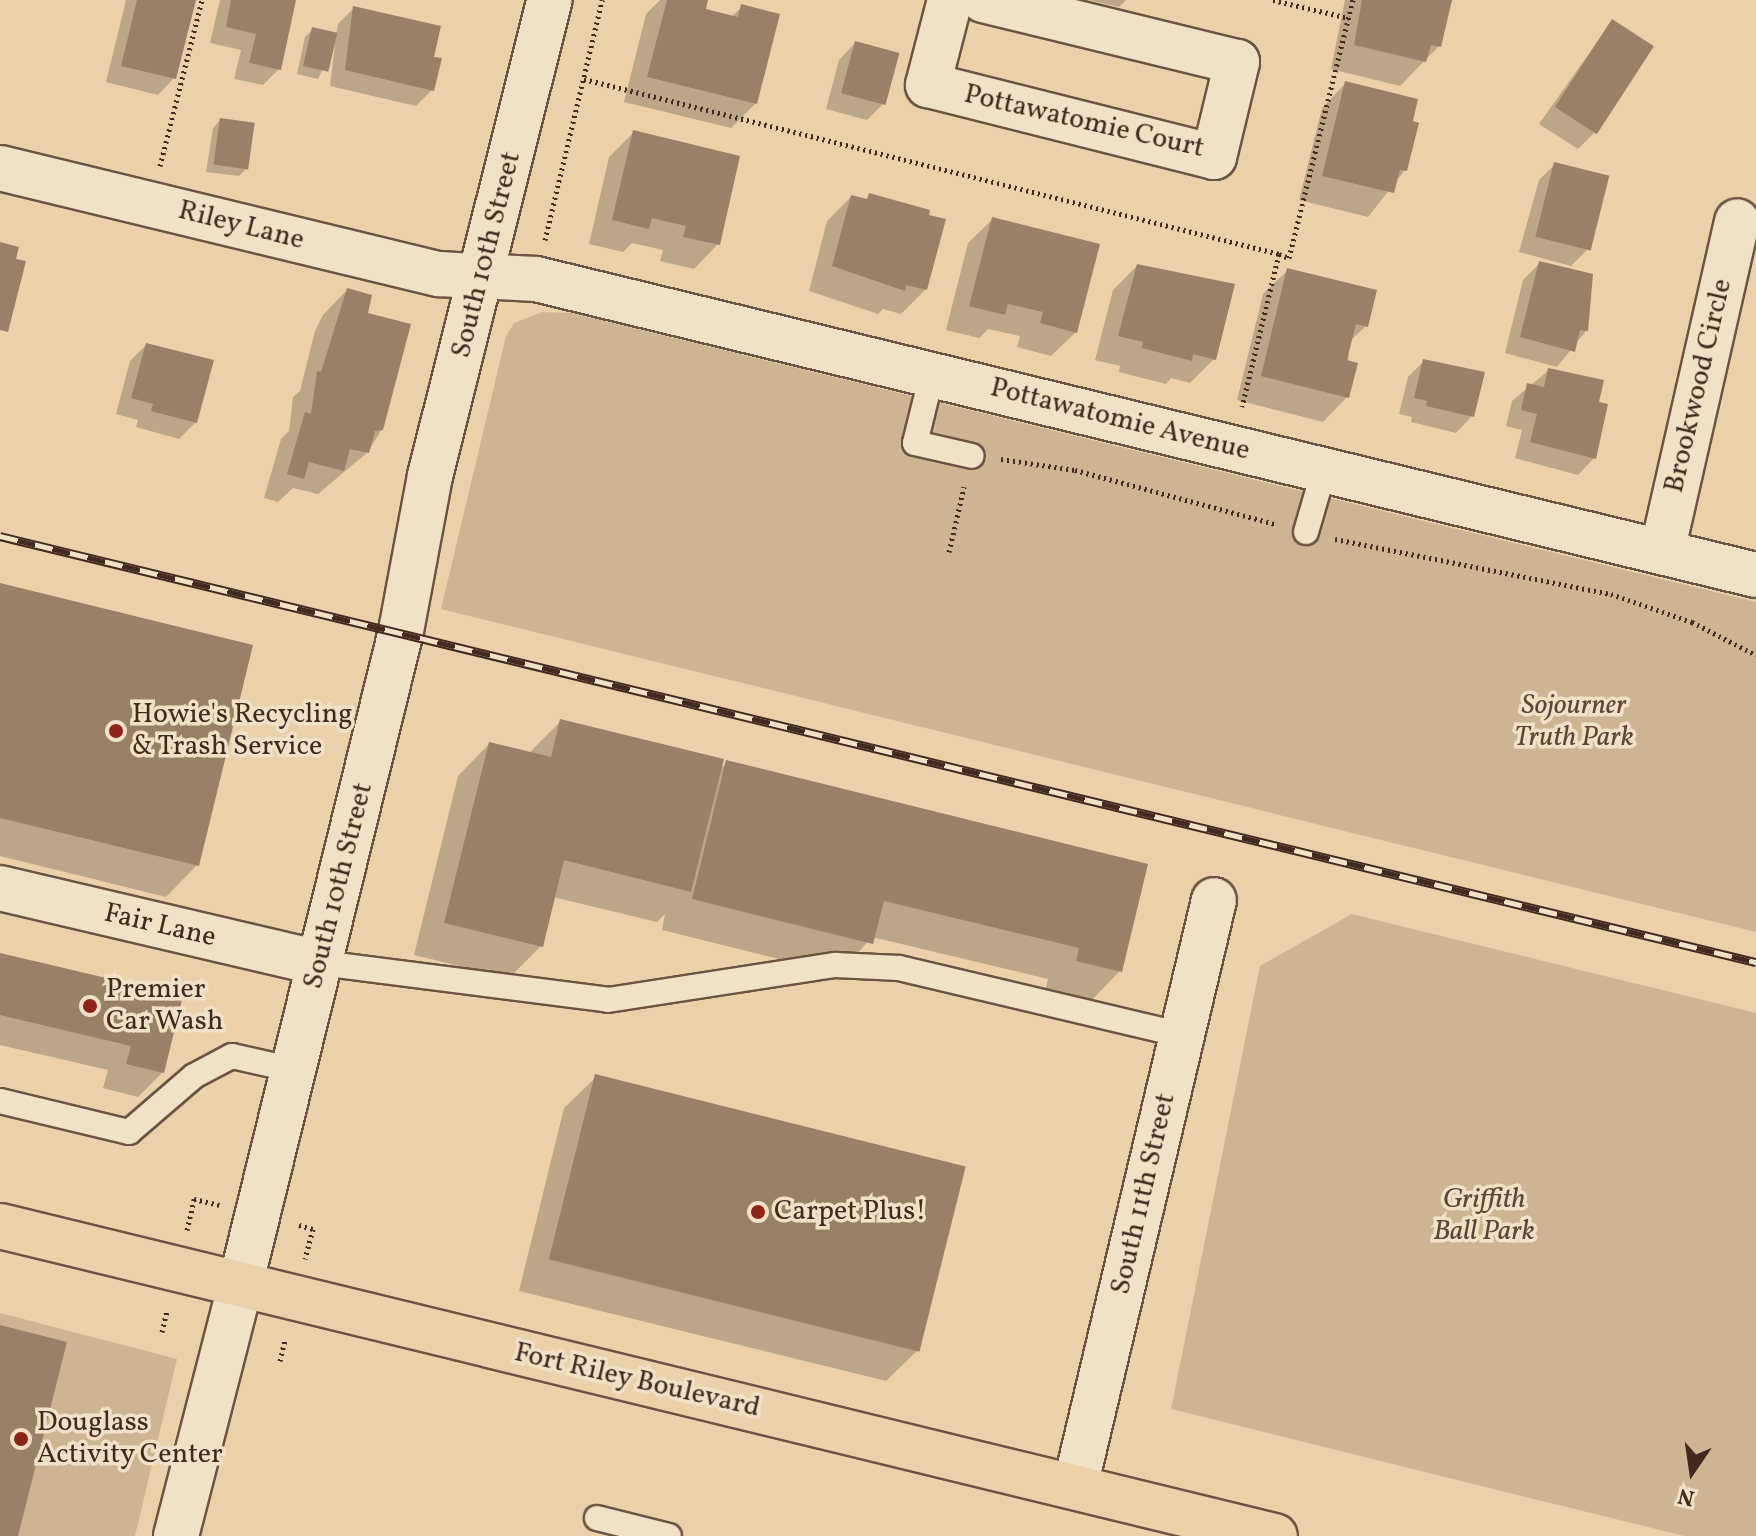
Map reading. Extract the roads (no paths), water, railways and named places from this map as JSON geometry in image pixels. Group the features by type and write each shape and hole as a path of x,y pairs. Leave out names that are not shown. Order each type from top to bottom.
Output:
{"highway":[{"name":"Fort Riley Boulevard","path":"0,1226 1275,1536"}],"street":[{"name":"South 10th Street","path":"176,1536 321,963 401,631 430,476 550,0"},
{"name":"Pottawatomie Court","path":"950,0 928,85 1214,157 1237,62 983,0"},
{"name":"Riley Lane","path":"0,168 439,274 483,275"},
{"name":"Brookwood Circle","path":"1662,552 1737,221"},
{"name":"Pottawatomie Avenue","path":"483,275 536,279 1756,575"},
{"name":"Fair Lane","path":"0,888 321,963"},
{"name":"South 11th Street","path":"1075,1487 1214,900"}],"lane":[{"path":"932,374 915,443 972,456"},
{"path":"1306,532 1324,470"},
{"path":"321,963 608,1000 835,965 899,968 1182,1035"},
{"path":"0,1101 129,1132 194,1076 232,1056 294,1070"},
{"path":"597,1518 669,1536"}],"railway":[{"path":"0,536 1756,962"}],"place":[{"name":"Howie's Recycling & Trash Service","path":"116,731"},
{"name":"Premier Car Wash","path":"90,1006"},
{"name":"Carpet Plus!","path":"758,1212"},
{"name":"Douglass Activity Center","path":"21,1439"}],"park label":[{"name":"Sojourner Truth Park","path":"1574,722"},
{"name":"Griffith Ball Park","path":"1484,1216"}]}
